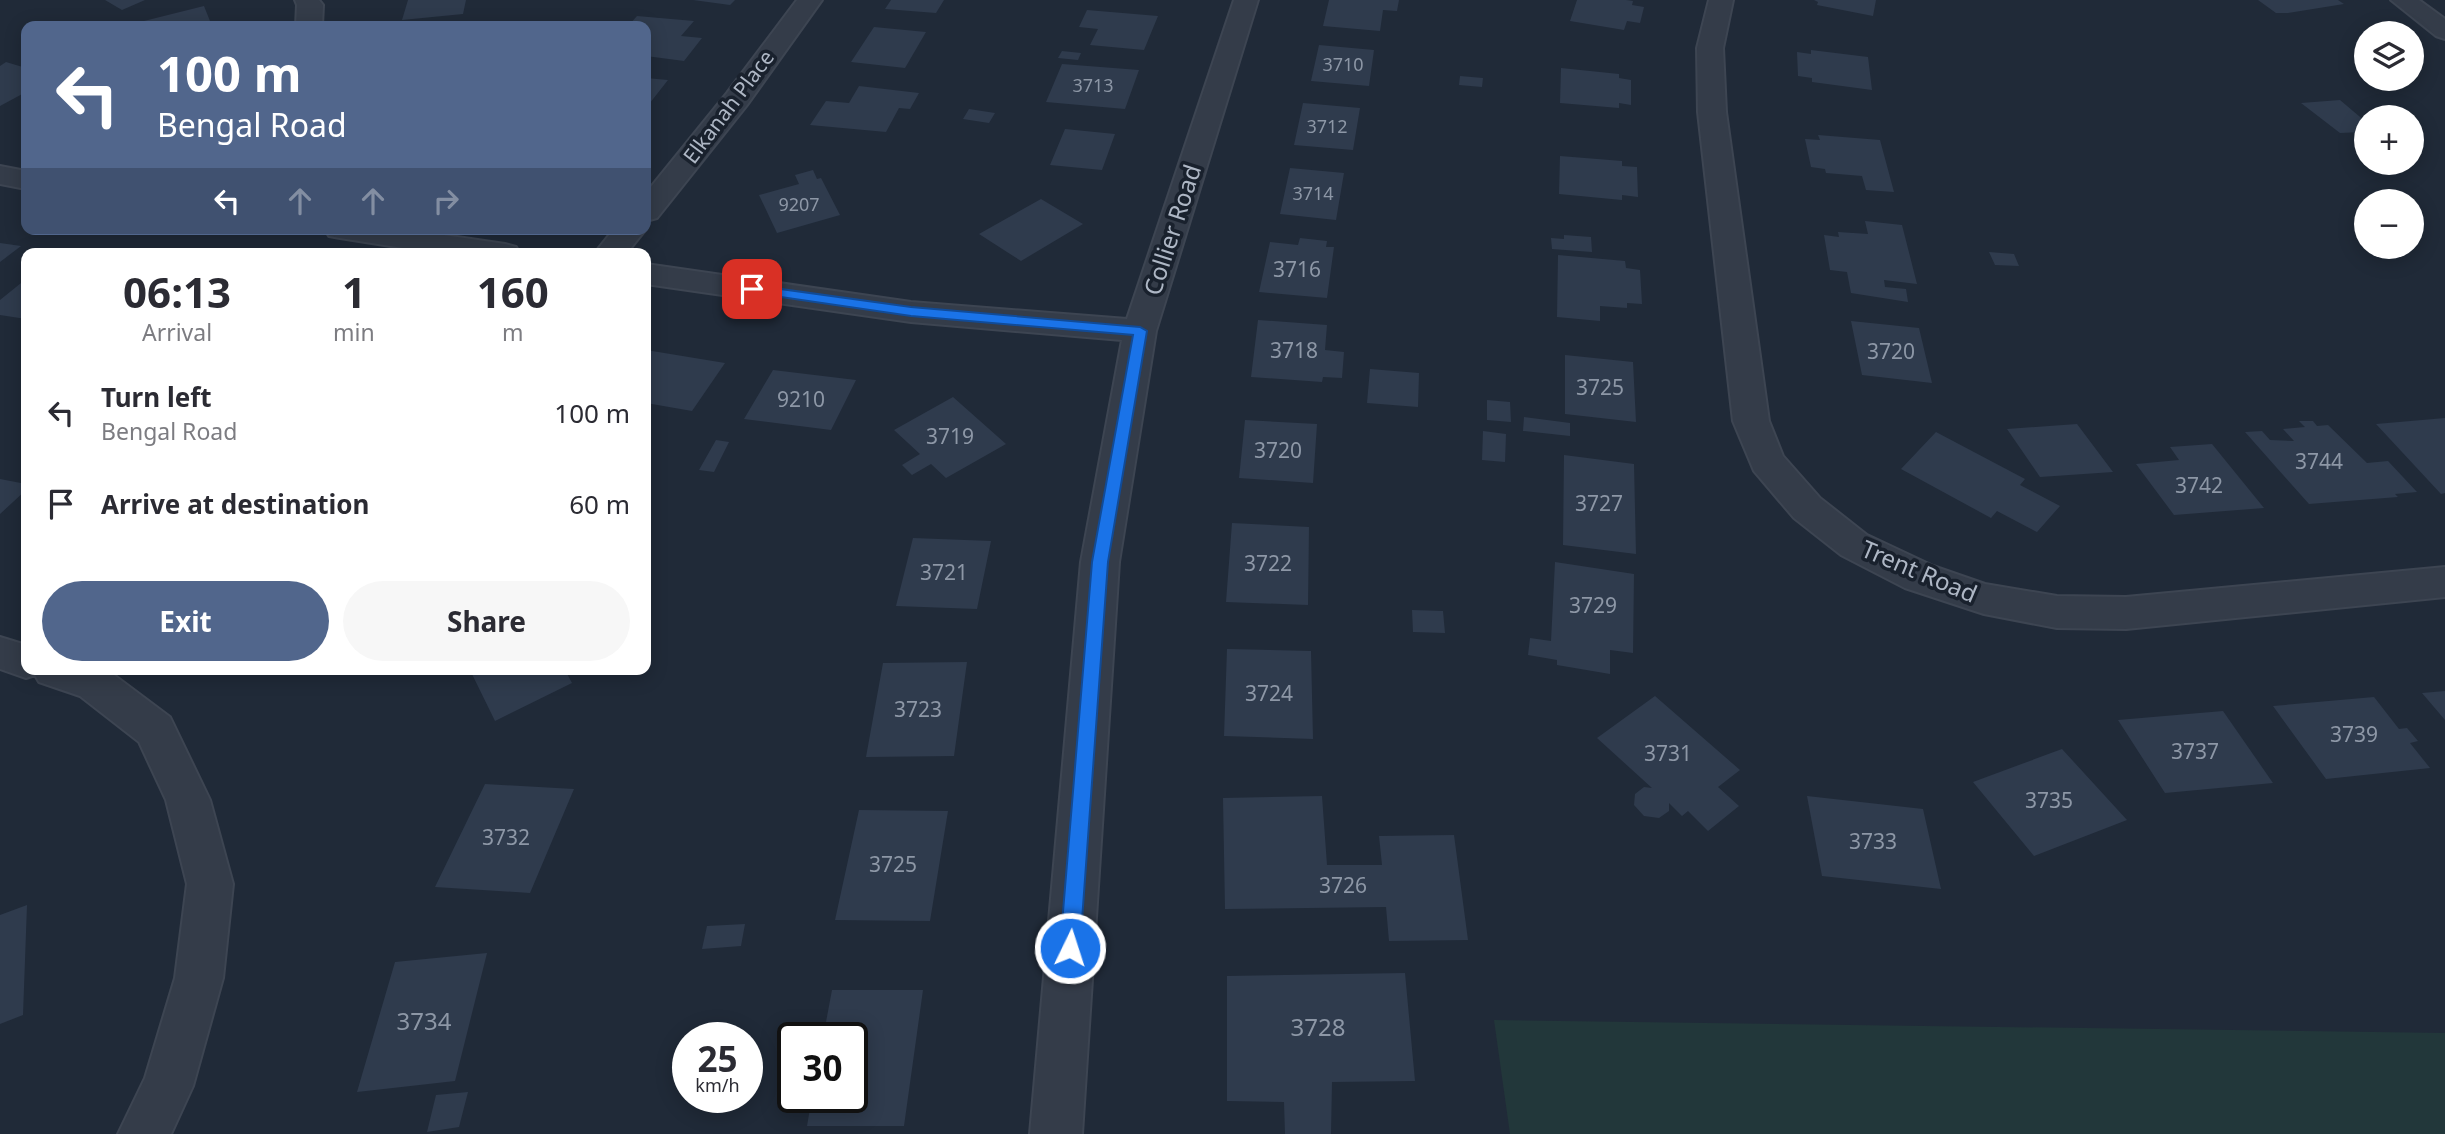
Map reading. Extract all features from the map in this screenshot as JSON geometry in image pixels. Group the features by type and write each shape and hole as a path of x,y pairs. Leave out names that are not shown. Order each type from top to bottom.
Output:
{"street":[{"path":"307,0 310,5 309,21"},
{"name":"Elkanah Place","path":"651,206 737,99 810,0"},
{"name":"Collier Road","path":"1056,1134 1100,562 1140,331 1246,0"},
{"name":"Trent Road","path":"1721,0 1710,48 1712,112 1751,421 1767,462 1807,509 1854,545 1919,577 1984,600 2057,612 2126,613 2445,582"},
{"path":"2403,0 2445,31"},
{"path":"0,175 21,179"},
{"path":"380,235 465,248"},
{"path":"651,275 911,312 1140,331"},
{"path":"0,653 21,659"},
{"path":"68,675 95,684 155,730 188,800 210,884 199,978 168,1086 144,1134"}],"green space":[{"path":"1494,1020 2445,1033 2445,1134 1510,1134"}],"building":[{"path":"105,0 145,0 122,10"},
{"path":"408,0 466,0 463,14 402,20"},
{"path":"693,0 735,0 730,5"},
{"path":"891,0 944,0 936,13 885,9"},
{"path":"1329,0 1399,0 1397,11 1383,10 1380,31 1323,26"},
{"path":"1577,0 1626,0 1633,1 1632,5 1644,7 1640,23 1627,21 1624,30 1570,21"},
{"path":"1814,0 1876,0 1873,16 1817,5 1818,2"},
{"path":"2258,0 2338,0 2344,4 2276,13"},
{"path":"204,6 210,21 144,21"},
{"path":"1087,10 1158,16 1144,50 1090,45 1098,29 1079,27"},
{"path":"637,16 694,21 681,36 702,38 684,61 651,57 651,21 632,21"},
{"path":"874,27 926,32 905,68 851,62"},
{"path":"1319,45 1374,50 1369,86 1311,81"},
{"path":"1811,50 1868,57 1872,90 1812,82 1812,78 1798,76 1797,52 1811,54"},
{"path":"1062,51 1081,53 1078,60 1058,58"},
{"path":"6,62 21,66 21,95 0,106 0,66"},
{"path":"1062,64 1139,70 1125,109 1046,102"},
{"path":"1561,68 1619,74 1619,78 1631,80 1631,105 1619,103 1619,108 1560,103"},
{"path":"1460,76 1483,78 1482,87 1459,85"},
{"path":"651,78 668,80 651,102"},
{"path":"859,86 919,93 910,109 899,108 886,132 810,125 826,101 849,103"},
{"path":"2340,100 2354,112 2354,132 2340,133 2301,103"},
{"path":"1303,103 1360,108 1353,150 1294,145"},
{"path":"969,109 995,113 989,123 963,119"},
{"path":"1065,129 1115,134 1102,170 1050,165"},
{"path":"1818,135 1880,140 1894,192 1866,190 1862,176 1826,173 1825,169 1811,167 1805,139 1820,140"},
{"path":"1560,156 1622,161 1622,166 1637,167 1638,197 1622,195 1622,200 1559,194"},
{"path":"1290,168 1344,173 1336,220 1280,214"},
{"path":"813,170 817,179 821,178 840,215 777,233 759,195 799,184 795,175"},
{"path":"1041,199 1083,224 1021,261 979,234"},
{"path":"1865,221 1902,225 1917,284 1884,280 1885,287 1906,289 1908,302 1851,293 1847,272 1830,270 1824,235 1839,237 1838,232 1868,234"},
{"path":"1564,235 1591,237 1592,252 1552,249 1551,238 1564,239"},
{"path":"1300,238 1327,241 1326,247 1334,247 1327,298 1259,292 1270,242 1298,245"},
{"path":"0,243 21,246 0,262"},
{"path":"1989,252 2014,254 2019,266 1995,265"},
{"path":"1558,255 1625,261 1626,268 1640,270 1642,304 1627,303 1627,308 1600,306 1600,321 1557,317"},
{"path":"21,283 21,318 0,315 0,300"},
{"path":"1258,320 1327,325 1325,350 1344,352 1342,378 1323,377 1322,382 1251,377"},
{"path":"1851,321 1919,328 1932,383 1862,375"},
{"path":"651,351 725,363 692,411 651,404"},
{"path":"1565,355 1633,362 1636,422 1565,414"},
{"path":"1370,369 1419,373 1418,407 1367,403"},
{"path":"773,370 856,380 831,430 744,419"},
{"path":"953,397 1006,444 946,478 931,464 912,475 902,465 920,454 894,430"},
{"path":"1487,400 1510,402 1511,422 1487,420"},
{"path":"1524,417 1570,423 1570,436 1523,431"},
{"path":"2445,418 2445,493 2441,494 2376,424"},
{"path":"1245,420 1317,424 1313,483 1239,478"},
{"path":"2299,421 2313,421 2317,426 2328,425 2367,463 2388,461 2417,492 2395,494 2398,497 2309,504 2245,432 2262,431 2270,440 2294,441 2283,429 2305,427"},
{"path":"2077,424 2113,472 2040,477 2007,429"},
{"path":"1483,431 1506,434 1505,462 1482,460"},
{"path":"1936,432 2025,479 2020,485 2060,506 2037,532 1997,511 1991,518 1901,469"},
{"path":"716,440 729,442 714,472 699,470"},
{"path":"2212,444 2264,508 2174,515 2136,464 2179,460 2170,447"},
{"path":"1564,455 1634,464 1636,554 1563,545"},
{"path":"0,479 21,483 21,495 0,514"},
{"path":"1232,523 1309,527 1308,605 1226,602"},
{"path":"913,538 991,541 977,609 896,606"},
{"path":"1555,562 1634,574 1633,653 1610,650 1610,674 1557,665 1557,660 1528,655 1530,638 1551,641"},
{"path":"1412,610 1443,611 1445,633 1413,632"},
{"path":"1227,649 1311,651 1313,739 1224,736"},
{"path":"967,662 954,756 866,757 883,663"},
{"path":"472,675 568,675 572,683 495,721"},
{"path":"2445,691 2445,720 2422,693"},
{"path":"1655,696 1740,770 1718,787 1739,806 1708,831 1688,811 1682,816 1669,803 1669,811 1659,818 1644,816 1634,805 1635,794 1644,787 1652,788 1597,738"},
{"path":"2374,697 2399,729 2407,728 2418,741 2410,743 2430,768 2326,779 2273,706"},
{"path":"2223,711 2273,783 2165,793 2118,720"},
{"path":"2062,749 2127,820 2034,856 1973,782"},
{"path":"485,784 574,789 530,893 435,887"},
{"path":"1322,796 1327,865 1382,865 1379,836 1454,835 1468,940 1389,941 1386,907 1225,909 1223,798"},
{"path":"1807,796 1923,809 1941,889 1822,876"},
{"path":"859,810 948,811 930,921 835,920"},
{"path":"27,905 23,1015 0,1024 0,915"},
{"path":"745,924 741,946 702,949 707,926"},
{"path":"487,953 455,1081 357,1092 395,962"},
{"path":"1405,973 1415,1081 1332,1082 1331,1134 1285,1134 1284,1102 1227,1101 1227,976"},
{"path":"832,990 923,990 904,1126 807,1126 809,1113 868,1113 868,1022 826,1022"},
{"path":"468,1092 459,1127 427,1132 436,1095"}],"route":[{"path":"752,289 911,312 1140,331 1100,562 1070,948"}]}
